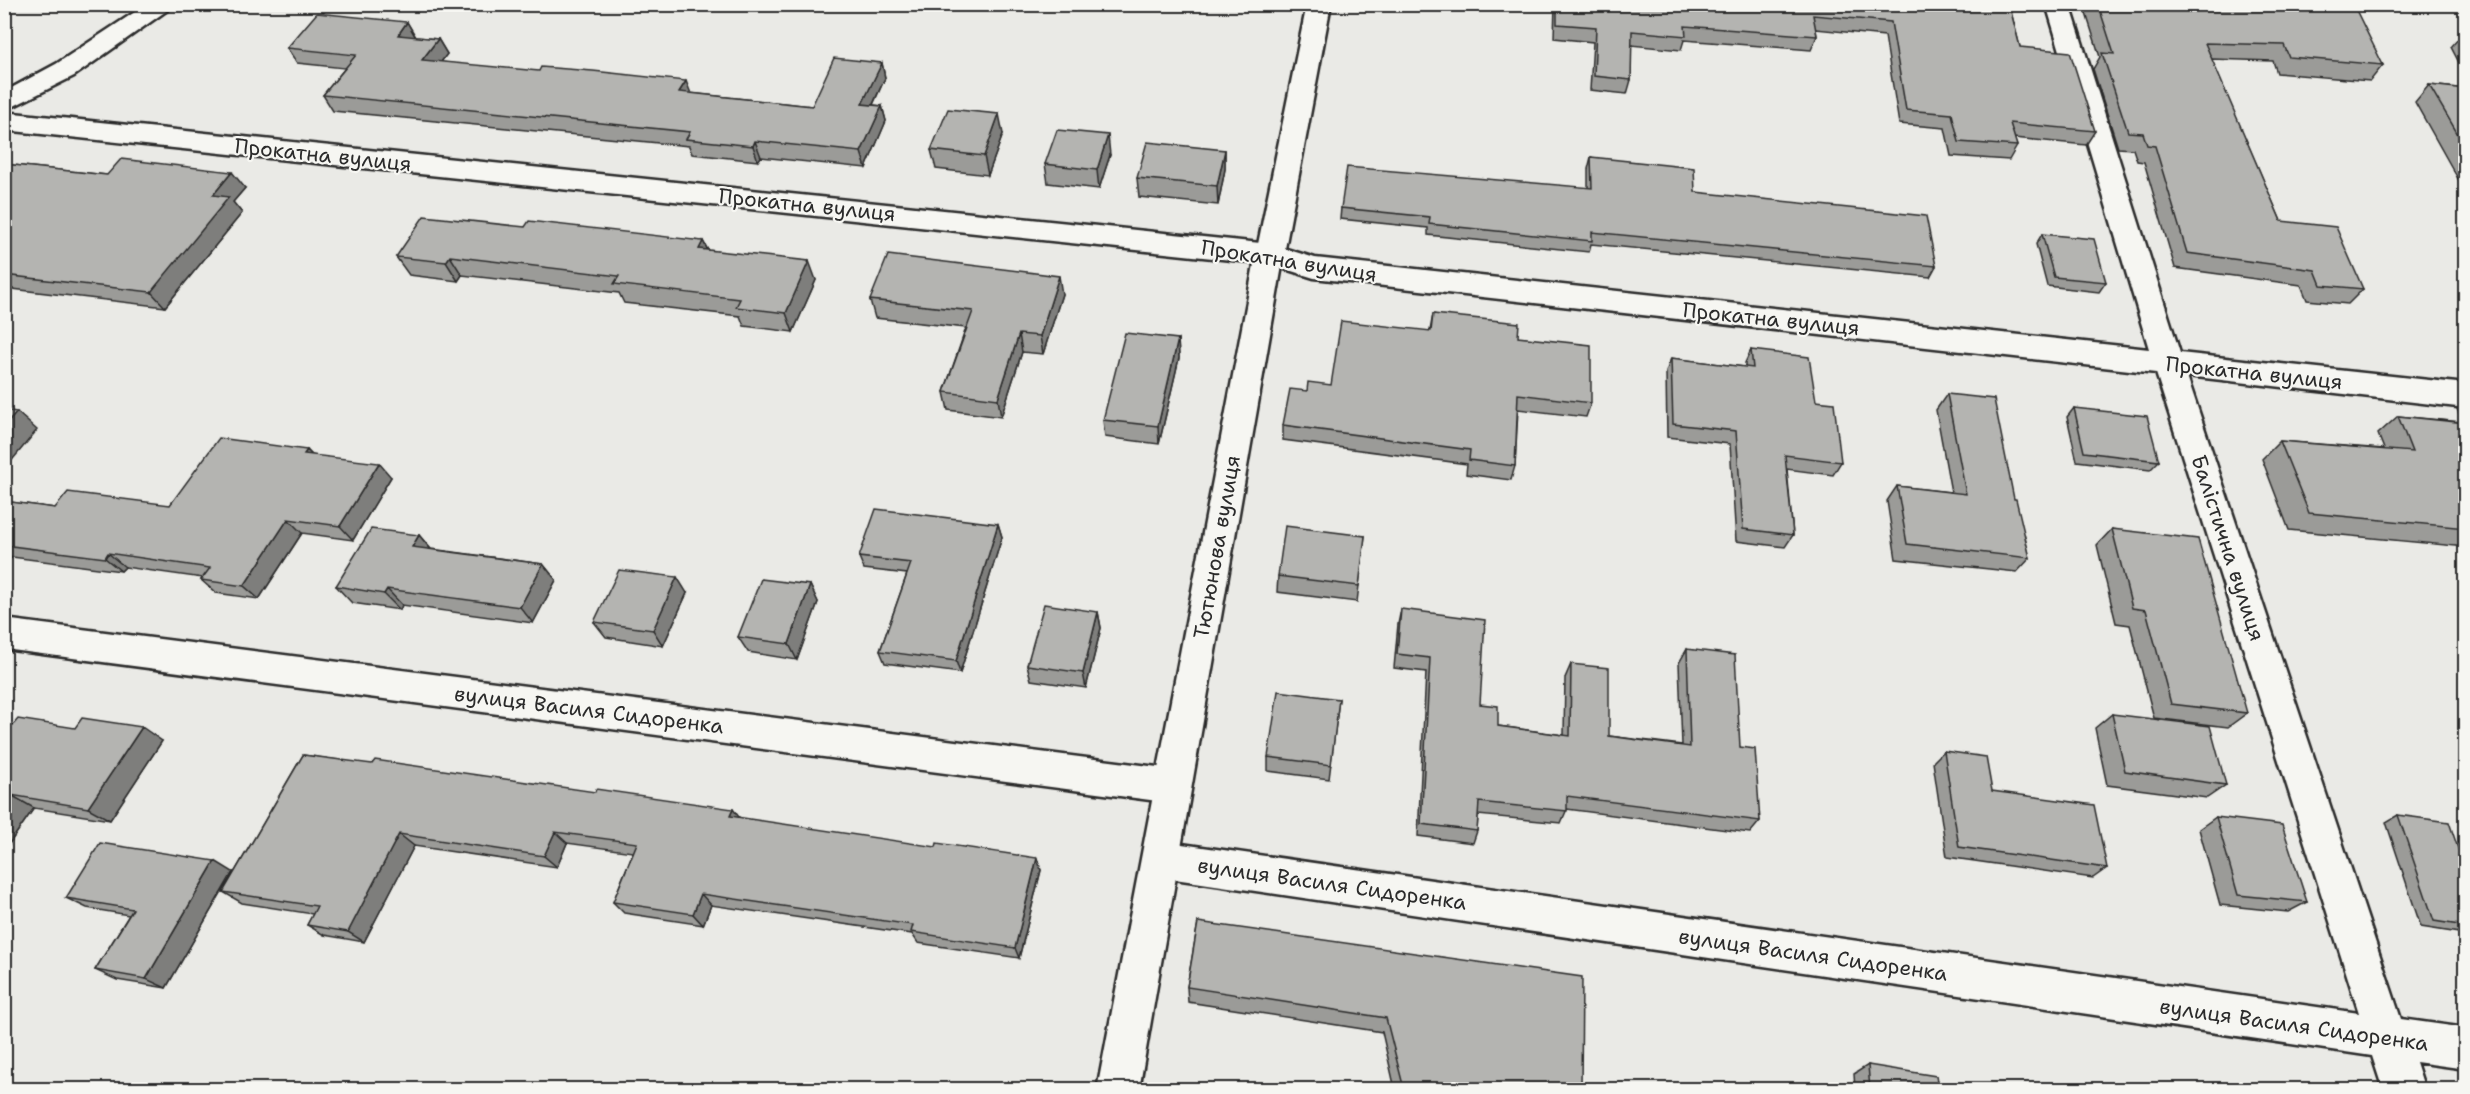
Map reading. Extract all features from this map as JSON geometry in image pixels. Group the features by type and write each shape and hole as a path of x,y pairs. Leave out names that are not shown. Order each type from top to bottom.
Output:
{"street":[{"path":"4,103 65,70 164,4"},
{"name":"Тютюнова вулиця","path":"1118,1089 1270,254 1319,4"},
{"name":"Балістична вулиця","path":"2058,4 2168,364 2404,1089"},
{"name":"Прокатна вулиця","path":"4,121 1270,254 1314,268 2466,396"},
{"name":"вулиця Василя Сидоренка","path":"4,634 1173,786"},
{"name":"вулиця Василя Сидоренка","path":"1161,859 2466,1049"}],"building":[{"path":"1557,4 2009,4 2020,47 2070,52 2095,131 2010,123 2017,146 1959,142 1952,114 1906,110 1891,22 1813,15 1817,36 1685,26 1686,36 1632,31 1631,80 1594,76 1596,27 1557,24"},
{"path":"2098,4 2338,4 2354,6 2383,65 2289,57 2284,45 2205,43 2281,221 2336,227 2363,289 2321,285 2315,270 2187,253 2155,146 2147,145 2143,133 2128,132 2102,53 2114,54"},
{"path":"317,13 407,22 398,35 438,39 422,60 539,71 541,67 593,71 686,81 679,92 812,106 834,58 882,63 862,104 882,106 861,152 755,141 753,146 686,139 690,132 323,95 356,55 287,48"},
{"path":"2429,85 2466,89 2466,148"},
{"path":"948,109 999,114 984,156 931,150"},
{"path":"1057,130 1108,135 1097,170 1045,164"},
{"path":"1147,142 1225,150 1217,186 1137,178"},
{"path":"1591,157 1694,168 1695,192 1926,216 1936,266 1592,232 1592,241 1429,224 1430,217 1341,208 1347,167 1592,188"},
{"path":"121,159 232,172 213,195 229,197 151,292 4,275 4,164 107,175"},
{"path":"424,216 525,227 529,221 703,241 699,249 809,261 786,313 736,307 740,299 614,284 619,276 450,256 446,262 396,257"},
{"path":"2042,234 2094,239 2106,282 2054,277"},
{"path":"888,255 1059,276 1040,336 1019,334 998,399 944,392 973,311 870,300"},
{"path":"1433,314 1519,323 1518,337 1591,345 1591,403 1518,394 1515,466 1469,460 1470,450 1283,425 1290,389 1307,391 1308,382 1331,385 1341,321 1431,331"},
{"path":"1125,333 1178,339 1158,426 1103,420"},
{"path":"1751,350 1809,357 1816,401 1834,403 1841,462 1785,455 1793,535 1743,529 1736,431 1673,424 1671,358 1753,368"},
{"path":"1947,394 1994,399 2014,499 2016,499 2030,558 1907,544 1897,486 1966,494"},
{"path":"2074,408 2147,416 2159,461 2084,452"},
{"path":"4,410 17,412 4,427"},
{"path":"2398,416 2466,423 2466,528 2309,513 2280,441 2412,452"},
{"path":"219,438 307,450 304,454 379,463 340,526 288,519 244,586 201,580 210,568 108,553 105,558 4,545 4,501 55,508 68,492 170,505"},
{"path":"876,509 998,524 956,661 880,651 911,563 859,557"},
{"path":"1285,526 1365,536 1359,586 1278,576"},
{"path":"371,529 419,535 412,547 543,564 520,607 387,589 384,594 336,586"},
{"path":"2112,529 2198,539 2247,713 2171,704 2146,610 2132,608"},
{"path":"619,570 677,577 653,630 594,622"},
{"path":"761,579 810,585 789,644 738,637"},
{"path":"1044,604 1098,612 1083,673 1027,665"},
{"path":"1401,609 1485,620 1480,704 1498,706 1498,726 1570,736 1571,664 1609,668 1609,736 1690,747 1687,649 1735,655 1740,747 1755,749 1760,821 1567,796 1567,811 1479,802 1477,831 1421,824 1430,658 1397,654"},
{"path":"1278,691 1339,699 1331,765 1268,757"},
{"path":"2112,714 2210,726 2226,785 2125,771"},
{"path":"82,718 142,727 88,808 11,795 4,805 4,724 13,725 18,719 75,728"},
{"path":"1944,751 1986,757 1992,791 2094,805 2107,868 1959,847"},
{"path":"303,755 372,764 375,760 595,792 596,789 733,809 730,816 936,847 937,843 1037,858 1015,948 911,932 913,925 701,894 693,914 613,902 637,843 555,832 544,856 399,834 348,932 307,925 317,906 223,892"},
{"path":"2398,815 2449,822 2463,863 2466,863 2466,926 2434,921"},
{"path":"2216,817 2282,825 2307,902 2238,895"},
{"path":"100,843 215,861 146,979 95,970 133,909 66,898"},
{"path":"1198,922 1582,977 1581,1089 1404,1089 1386,1018 1187,987"},
{"path":"1868,1065 1936,1076 1938,1089 1870,1089"}]}
